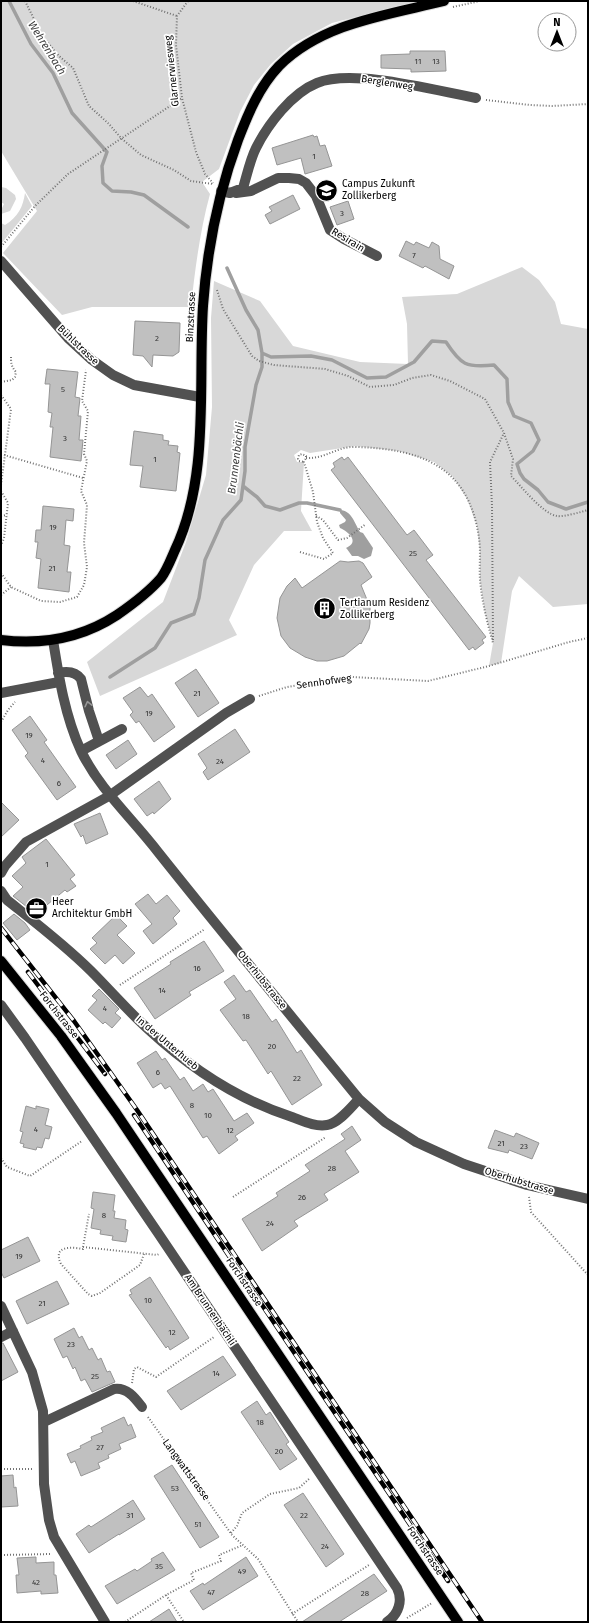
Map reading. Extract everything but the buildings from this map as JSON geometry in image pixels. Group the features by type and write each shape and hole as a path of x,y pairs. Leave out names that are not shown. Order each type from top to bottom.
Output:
{"main road":[{"name":"Binzstrasse","path":"1,640 27,642 53,640 73,636 103,624 144,596 163,576 182,535 191,507 198,469 203,307 206,270 213,228 222,190 246,119 267,81 279,66 295,52 328,33 356,23 444,1"},
{"name":"Forchstrasse","path":"1,961 61,1036 116,1113 458,1622"}],"street":[{"name":"Berglenweg","path":"222,190 243,188 256,149 270,123 299,94 317,83 334,78 364,78 476,98"},
{"name":"Resirain","path":"222,190 250,191 278,178 299,179 306,183 316,196 330,230 377,256"},
{"name":"Bühlstrasse","path":"1,261 68,338 102,368 134,385 200,397"},
{"name":"Oberhubstrasse","path":"53,640 67,717 81,751 95,776 109,796 153,845 215,923 360,1098 385,1122 416,1142 464,1164 527,1185 588,1199"},
{"path":"1,694 26,688 59,677 65,672 74,673 81,679 89,711 99,741"},
{"path":"1,872 26,842 109,796 226,713 250,699"},
{"path":"81,751 122,729"},
{"name":"In der Unterhueb","path":"1,891 7,900 59,942 111,991 148,1029 195,1068 236,1093 281,1114 320,1125"},
{"name":"Am Brunnenbächli","path":"1,1006 25,1038 91,1134 378,1559 400,1594 399,1606 389,1621"},
{"path":"320,1125 328,1125 338,1119 360,1098"},
{"path":"1,1306 32,1372 43,1411 44,1484 49,1520 54,1537 105,1622"},
{"path":"1,1337 14,1331"},
{"path":"44,1422 114,1388 120,1388 130,1394 142,1407"}],"path":[{"path":"24,1 43,37 59,56 73,68 89,106 109,124 121,138 141,155 174,170 191,181 222,190"},
{"path":"133,1 177,16 188,1"},
{"name":"Glarnerwiesweg","path":"177,16 176,45 182,98 196,152 205,174 222,190"},
{"path":"1,247 49,192 68,174 182,98"},
{"path":"476,98 530,105 552,106 588,104"},
{"path":"223,309 252,356 259,361 325,369 348,376 370,387 394,385 412,378 431,375 450,381 485,399 504,432 513,459 511,476 542,508 556,516 588,510"},
{"path":"1,382 12,380 15,377 16,372 12,367 11,355"},
{"path":"1,573 11,587 41,601 60,602 77,596 84,585 87,567 84,543 87,505 81,491 87,461 84,454 88,411 82,401 86,373"},
{"path":"1,395 11,409 1,485"},
{"path":"304,462 299,461 298,456 304,454 306,458 316,459 327,456 340,448 354,446 398,451 434,462 453,477 467,499 477,526 480,552 480,580 485,613 493,643 492,506 490,462 504,432"},
{"path":"4,455 83,478"},
{"path":"300,552 324,559 333,553 323,538 314,510 314,495 304,462 306,458"},
{"path":"1,491 8,503 4,538 1,546"},
{"path":"1,516 7,515"},
{"path":"316,516 323,520 338,540 347,538 366,524"},
{"path":"1,595 11,587"},
{"name":"Sennhofweg","path":"250,699 287,687 352,677 428,681 489,666 569,642 588,638"},
{"path":"1,722 8,710 26,688"},
{"path":"111,991 215,923"},
{"path":"233,1197 327,1136 320,1125"},
{"path":"1,1158 7,1167 30,1176 91,1134"},
{"path":"527,1185 531,1212 588,1275"},
{"path":"83,1247 89,1214"},
{"path":"144,1254 140,1266 100,1293 92,1296 88,1294 59,1260 60,1253 68,1247 83,1249 83,1247 157,1255 168,1247"},
{"path":"130,1394 134,1369 137,1367 156,1377 224,1330"},
{"name":"Langwattstrasse","path":"142,1407 232,1535 258,1559 298,1622"},
{"path":"1,1469 44,1469"},
{"path":"231,1533 237,1526 242,1513 270,1494 299,1488 318,1470"},
{"path":"125,1622 166,1595 194,1580 192,1573 221,1561 219,1555 243,1545"},
{"path":"1,1555 63,1553"},
{"path":"292,1614 378,1559"},
{"path":"1,1570 1,1593"},
{"path":"166,1595 184,1622"},
{"path":"389,1621 400,1622 442,1597"}],"shaded area":[{"path":"1,1 420,1 332,23 293,44 271,64 254,85 240,112 219,169 202,182 210,194 198,250 191,307 92,307 62,315 3,253 37,211 1,151"},
{"path":"1,187 6,188 15,195 16,199 10,211 1,214 4,204 1,202"},
{"path":"25,193 32,206 1,244 1,223 5,225 17,215 23,203"},
{"path":"522,267 539,280 555,302 561,324 588,329 588,604 553,607 519,576 512,591 501,663 489,666 493,643 485,613 480,580 480,552 477,526 467,499 453,477 434,462 398,451 355,446 310,453 301,450 294,455 297,462 304,462 301,511 312,531 284,531 254,565 229,620 237,635 100,696 87,662 163,602 186,542 206,475 212,407 211,318 214,281 260,301 293,346 360,362 408,364 407,324 402,297 457,294"},
{"path":"340,510 347,512 350,515 360,532 363,533 373,548 371,556 364,559 358,556 352,556 346,548 350,546 353,540 347,532 340,528 339,525 346,520 340,513"}],"waterway":[{"name":"Wehrenbach","path":"9,1 31,44 53,73 72,113 107,152 102,166 103,183 112,191 131,192 144,195 188,227"},
{"name":"Wehrenbach","path":"227,268 246,310 258,330 262,353 271,357 311,356 332,360 367,378 386,377 414,362 432,341 446,342 460,360 470,365 494,365 507,379 508,402 514,416 531,423 539,440 533,451 517,464 524,479 538,490 548,502 566,509 588,502"},
{"name":"Brunnenbächli","path":"110,677 155,648 171,623 194,614 199,598 205,560 223,520 241,500 245,471 245,447 256,385 262,367 262,353"},
{"path":"243,486 257,497 265,506 280,510 299,503 307,503 340,510"}],"railway":[{"path":"1,928 74,1021 137,1110 482,1622"},
{"path":"28,972 105,1074"},
{"path":"134,1115 448,1581"}],"place":[{"name":"Campus Zukunft Zollikerberg","path":"326,190"},
{"name":"Tertianum Residenz Zollikerberg","path":"324,609"},
{"name":"Heer Architektur GmbH","path":"36,908"}]}
